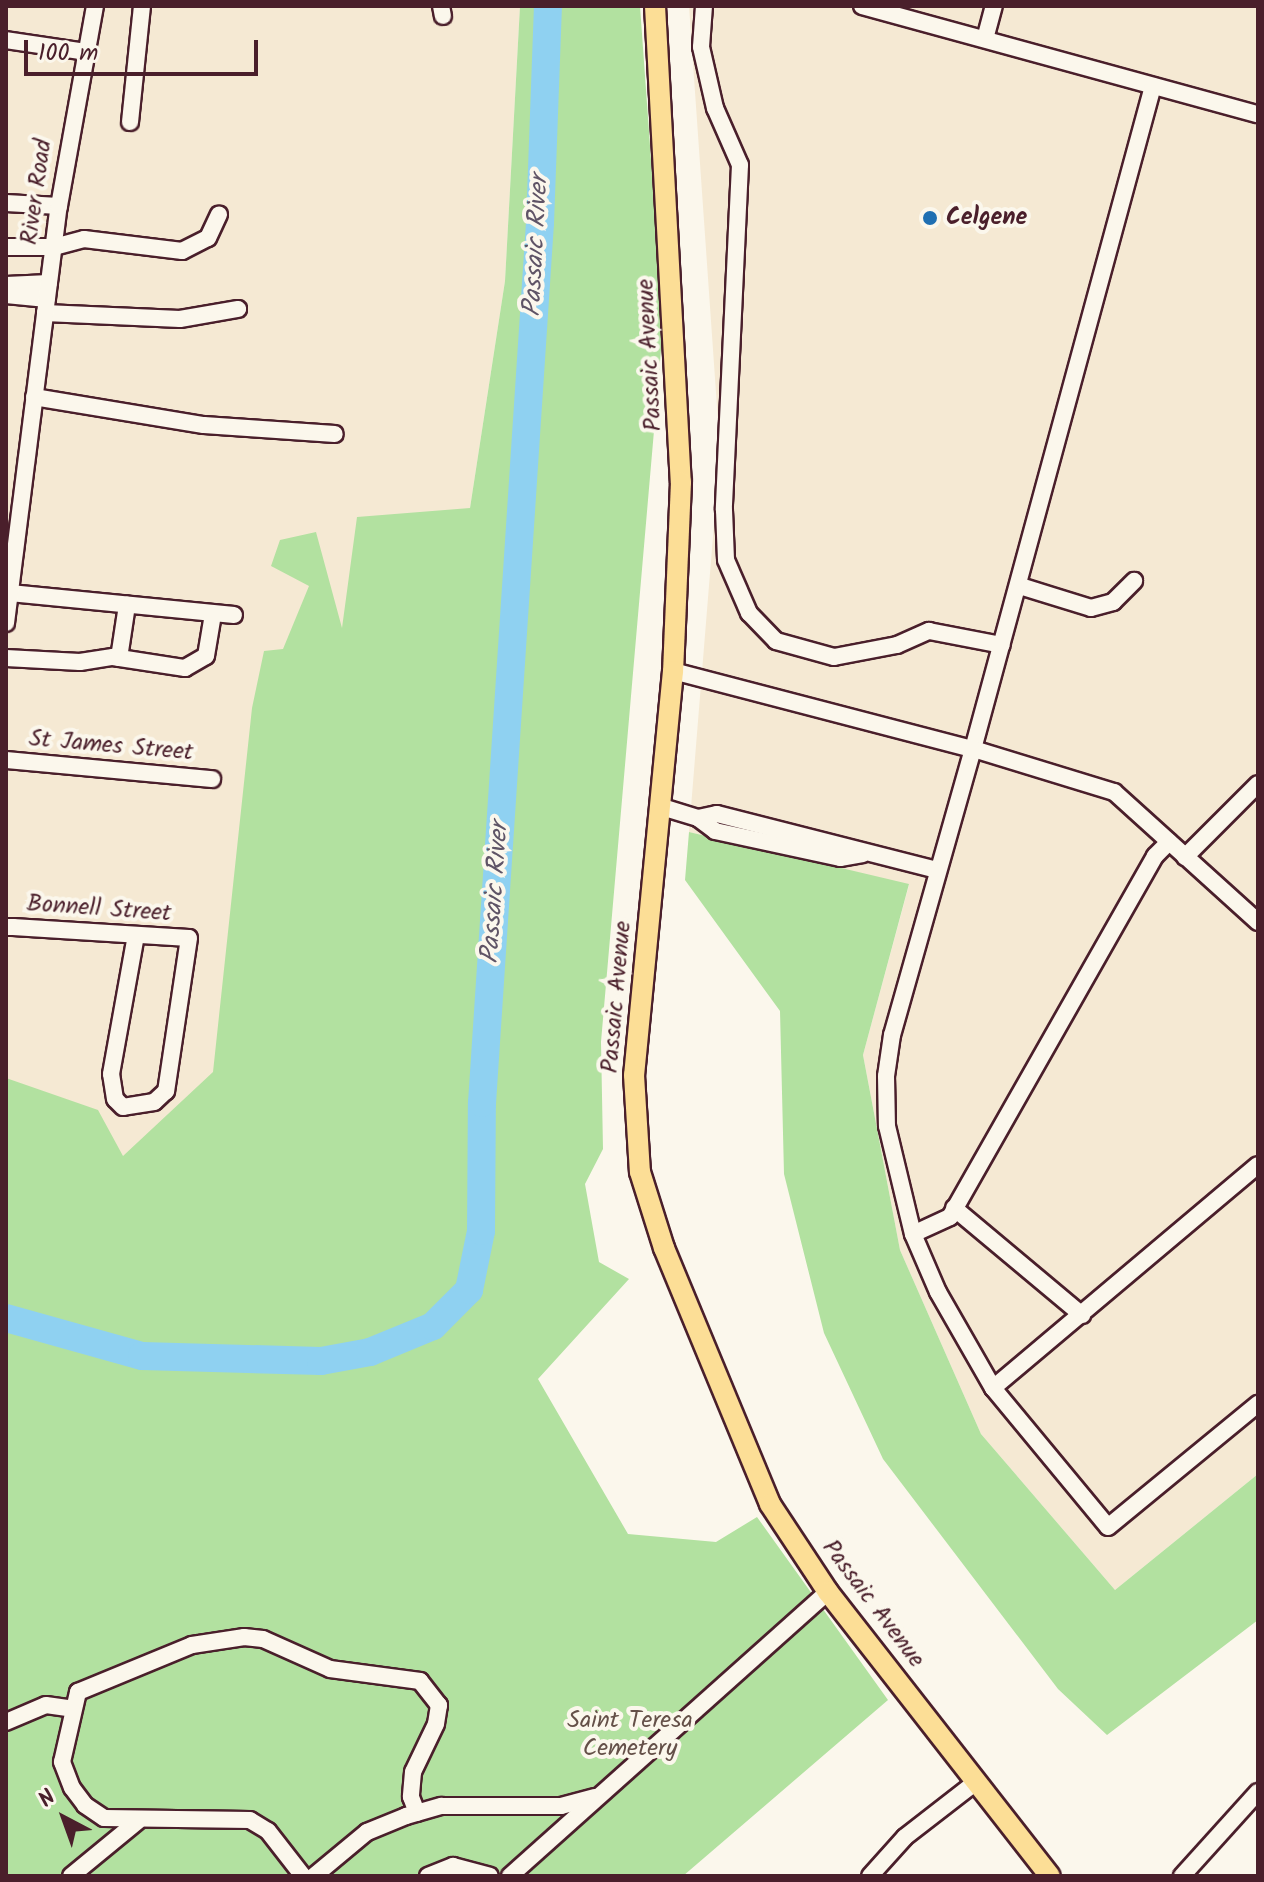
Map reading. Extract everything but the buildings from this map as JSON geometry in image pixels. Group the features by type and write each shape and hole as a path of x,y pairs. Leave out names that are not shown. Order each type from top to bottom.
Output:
{"main road":[{"name":"Passaic Avenue","path":"655,6 681,447 673,671 634,1075 640,1172 664,1248 758,1478 828,1592 1050,1876"}],"street":[{"name":"River Road","path":"6,623 59,206 95,6"},
{"path":"130,122 142,6"},
{"path":"704,6 701,47 715,108 740,165 724,510 726,560 749,613 776,641 834,657 897,645 929,631 1002,645"},
{"path":"862,6 1258,114"},
{"path":"934,6 936,25"},
{"path":"985,39 994,6"},
{"path":"6,40 86,52"},
{"path":"1153,86 1020,586 937,870 886,1076 887,1126 913,1234 938,1292 993,1388 1108,1527 1258,1404"},
{"path":"6,203 59,206"},
{"path":"6,257 53,252 84,239 182,251 208,238 219,214"},
{"path":"6,247 53,252"},
{"path":"6,285 47,298"},
{"path":"6,295 47,298 180,319 238,309"},
{"path":"34,397 204,425 335,434"},
{"path":"1020,586 1091,608 1113,602 1134,581"},
{"path":"10,593 234,615"},
{"path":"119,658 124,605"},
{"path":"6,658 119,658 185,668 197,664 212,640 213,614"},
{"path":"673,671 1100,785 1258,922"},
{"name":"St James Street","path":"6,760 212,779"},
{"path":"1185,857 1258,784"},
{"path":"662,807 698,818 717,814 845,843 863,854 937,870"},
{"path":"913,1234 950,1217 1155,856 1169,842"},
{"name":"Bonnell Street","path":"6,927 189,938 166,1091 154,1102 123,1107 115,1099 111,1074 136,935"},
{"path":"993,1388 1257,1168"},
{"path":"954,1208 1082,1315"},
{"path":"510,1876 828,1592"},
{"path":"303,1876 268,1831 250,1820 138,1821 104,1818 72,1788 62,1762 78,1692 192,1645 244,1637 263,1639 330,1669 420,1681 439,1705 436,1724 413,1772 411,1797 417,1813"},
{"path":"6,1722 46,1705 73,1709"},
{"path":"870,1876 905,1837 976,1782"},
{"path":"1182,1876 1258,1792"},
{"path":"322,1874 367,1832 417,1813 442,1806 561,1806 601,1795"},
{"path":"71,1876 138,1821"},
{"path":"428,1876 453,1866 490,1876"}],"shaded area":[{"path":"6,6 520,6 505,281 470,508 274,1158 6,1299"},
{"path":"689,6 1258,6 1258,1474 1115,1590 981,1434 900,1250 863,1055 909,885 689,832 720,450"}],"green space":[{"name":"Saint Teresa Cemetery","path":"520,6 640,6 663,327 601,1042 603,1149 585,1184 599,1262 629,1279 538,1379 628,1534 716,1542 757,1517 888,1700 683,1876 6,1876 6,1078 98,1110 123,1156 213,1072 252,708 264,651 283,649 309,586 271,566 280,540 316,532 342,628 357,517 470,508 505,281"},
{"path":"689,832 909,884 863,1055 900,1250 981,1434 1115,1590 1258,1474 1258,1620 1107,1735 1058,1689 883,1459 824,1333 784,1174 780,1011 685,880"}],"waterway":[{"name":"Passaic River","path":"6,1318 142,1356 321,1361 370,1352 433,1326 469,1290 481,1231 482,1103 540,223 548,6"}],"place":[{"name":"Celgene","path":"930,218"}]}
